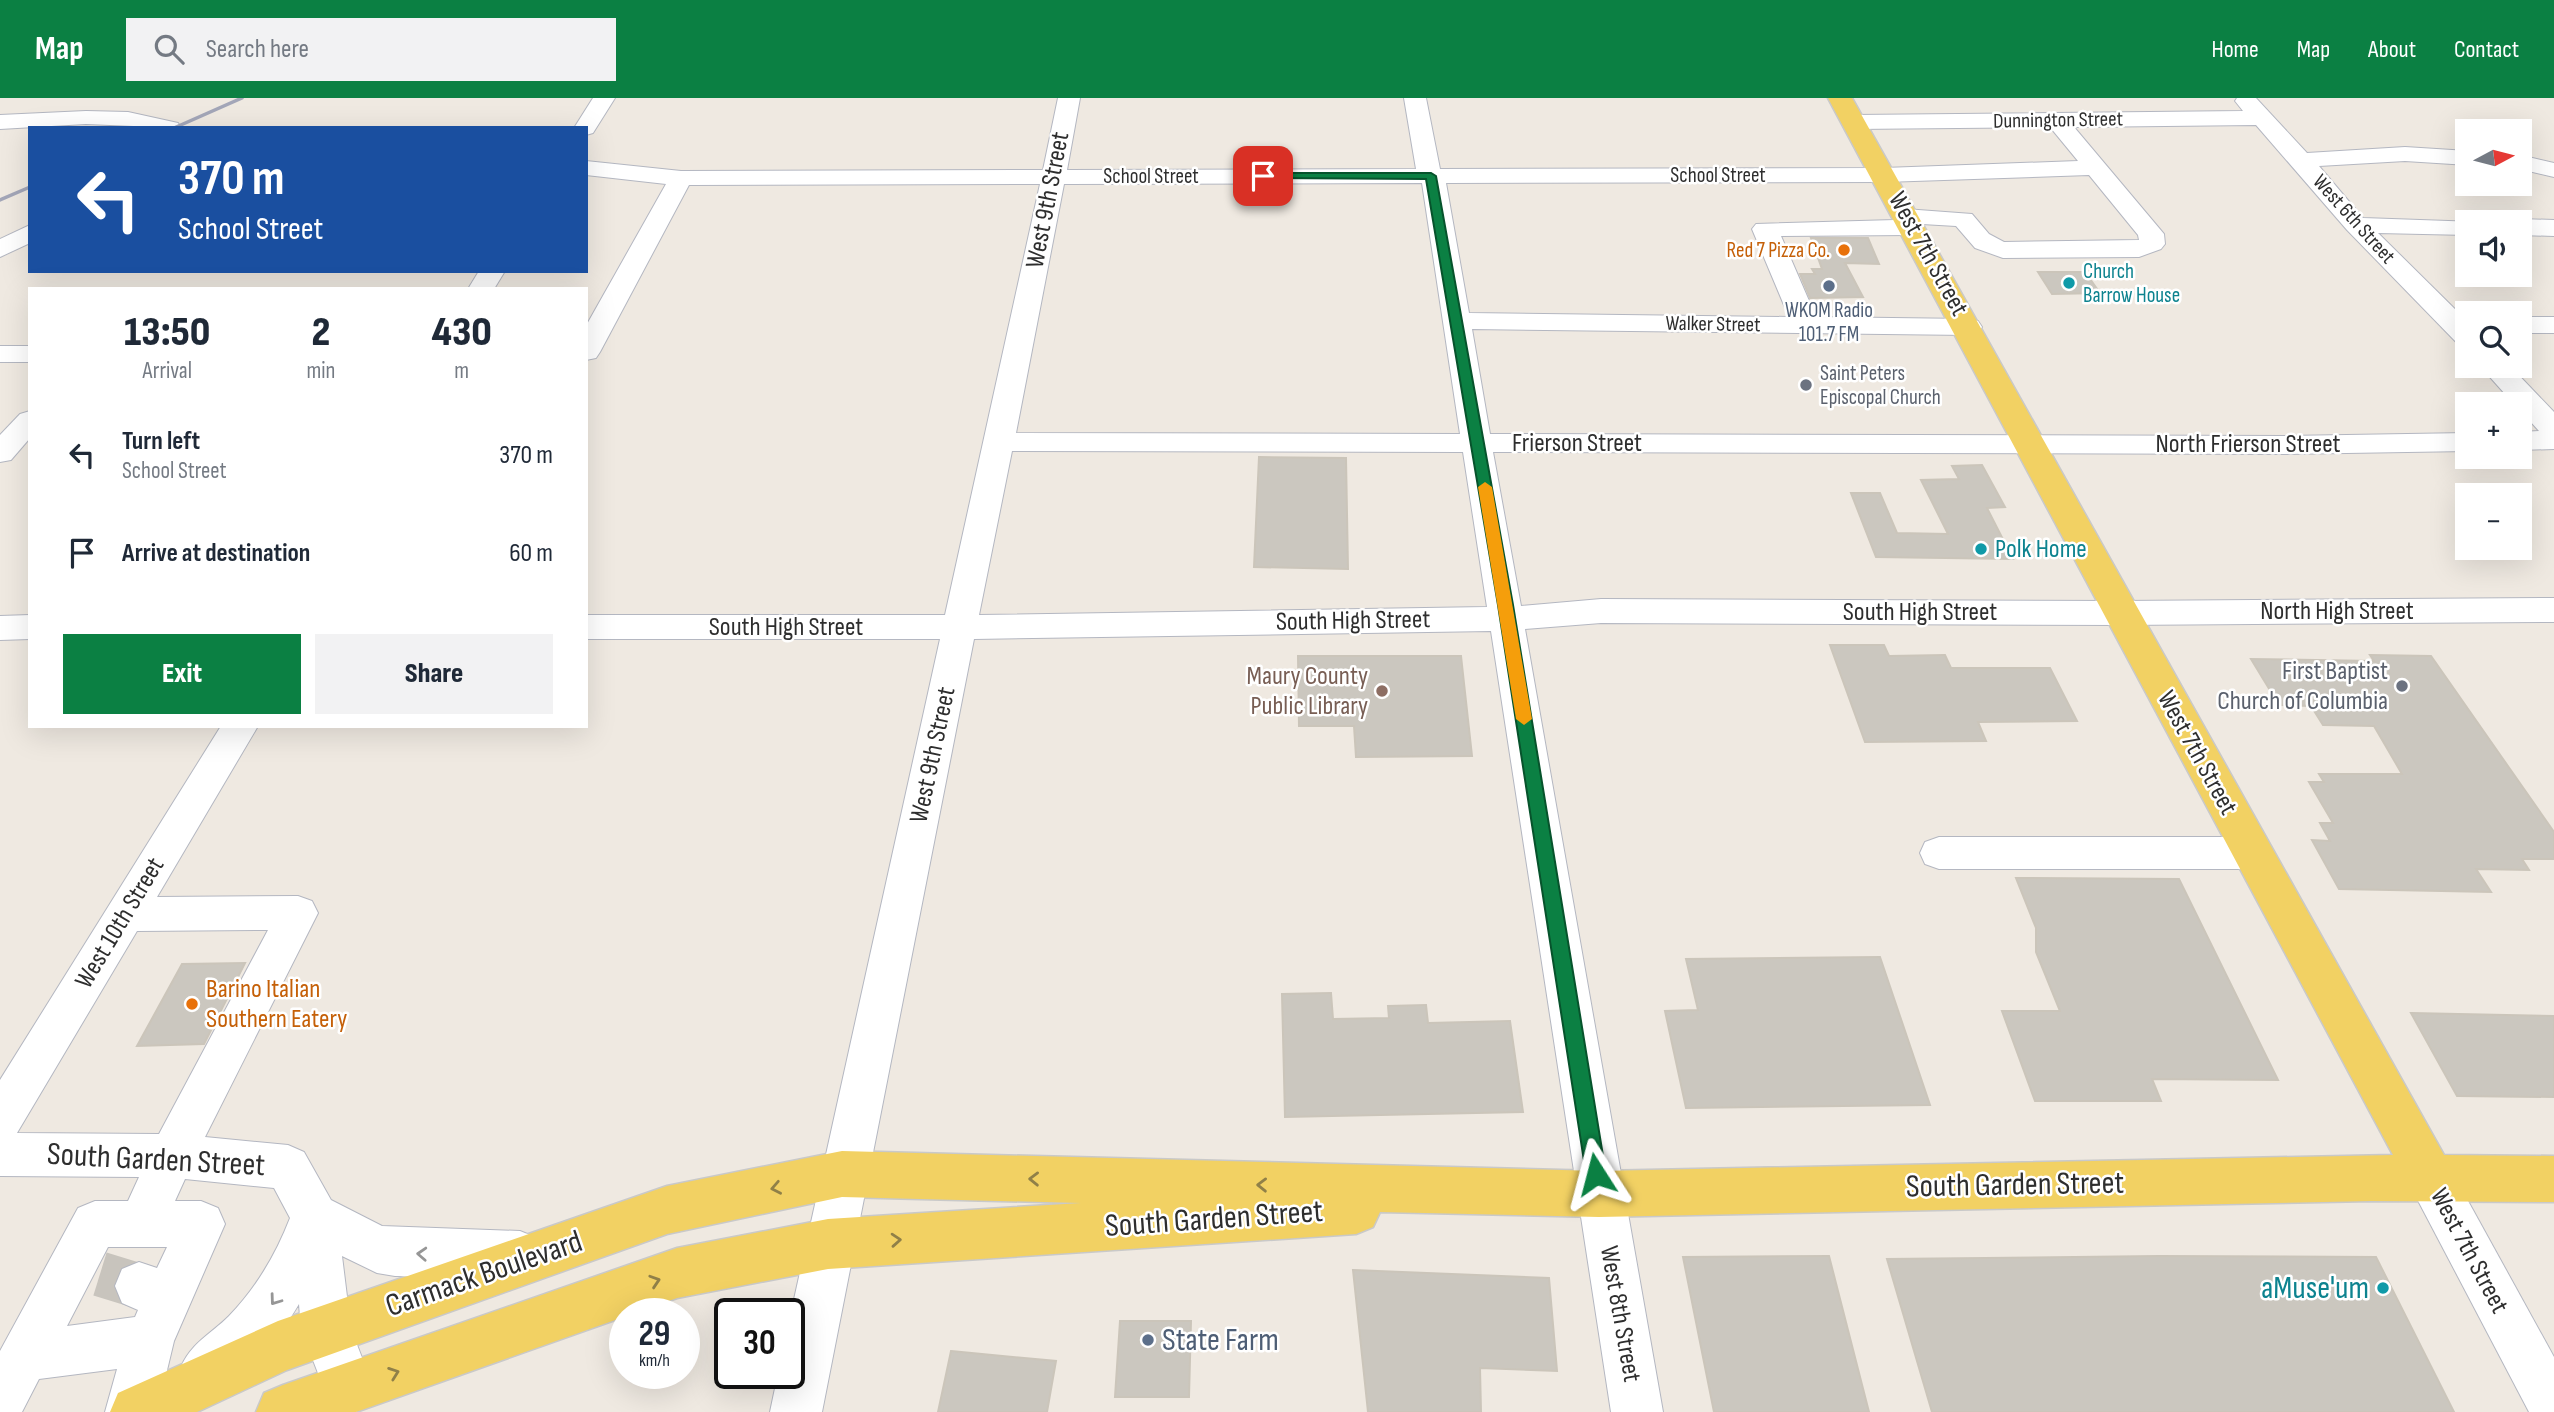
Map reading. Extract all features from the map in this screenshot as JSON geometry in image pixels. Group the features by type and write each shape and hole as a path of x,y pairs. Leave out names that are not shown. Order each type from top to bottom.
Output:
{"main road":[{"name":"West 7th Street","path":"1840,98 1968,327 2120,613 2430,1177"},
{"name":"South Garden Street","path":"842,1174 1599,1194"},
{"name":"Carmack Boulevard","path":"141,1410 278,1347 667,1210 842,1174"},
{"name":"South Garden Street","path":"828,1244 1599,1194 2430,1177 2554,1179"},
{"path":"284,1412 548,1316 677,1273 828,1244"}],"street":[{"path":"103,116 124,98"},
{"path":"586,126 604,98"},
{"name":"West 9th Street","path":"796,1412 842,1174 961,627 1069,98"},
{"name":"West 8th Street","path":"1415,98 1458,321 1599,1194 1637,1412"},
{"name":"West 6th Street","path":"2242,98 2301,160 2356,225 2455,321"},
{"path":"0,132 12,121 103,116 164,126"},
{"name":"Dunnington Street","path":"1855,122 2262,118"},
{"path":"1806,325 1765,229 1963,219 1977,240 1984,245 2003,250 2140,249 2152,244 2151,234 2056,120"},
{"path":"2301,160 2405,154 2455,157"},
{"path":"2532,165 2554,170"},
{"name":"School Street","path":"588,168 681,178 1884,175 2096,168"},
{"path":"588,348 681,178"},
{"path":"2356,225 2455,227"},
{"path":"2532,227 2554,228"},
{"path":"0,249 28,234"},
{"name":"Walker Street","path":"1458,321 1968,327"},
{"path":"2532,325 2554,325"},
{"path":"0,354 28,354"},
{"path":"2505,378 2554,429"},
{"path":"0,453 28,421"},
{"path":"2532,441 2554,440"},
{"name":"Frierson Street","path":"999,442 2028,443"},
{"name":"North Frierson Street","path":"2028,443 2455,442"},
{"name":"North High Street","path":"2120,613 2554,610"},
{"name":"South High Street","path":"588,627 961,627 1508,619 1601,611 2120,613"},
{"path":"0,628 28,628"},
{"name":"West 10th Street","path":"0,1120 239,728"},
{"path":"1939,853 2252,853"},
{"path":"125,915 298,913 172,1156 141,1224"},
{"name":"South Garden Street","path":"0,1154 172,1156 288,1167 314,1216 326,1329 349,1390"},
{"name":"West 7th Street","path":"2430,1177 2554,1409"},
{"path":"141,1410 237,1345 291,1277 314,1216 377,1249 395,1252 539,1255"},
{"path":"0,1402 25,1356 120,1280 201,1224 94,1224 120,1280 150,1340 141,1410"},
{"path":"25,1356 150,1340"}],"building":[{"path":"1811,238 1868,238 1879,264 1845,263 1863,297 1810,298 1800,274 1815,274 1812,269 1822,269"},
{"name":"Church Barrow House","path":"2038,272 2085,272 2100,293 2052,294"},
{"path":"1259,457 1346,458 1348,569 1254,567"},
{"path":"1982,465 2005,507 1987,508 2013,559 1876,557 1851,493 1880,493 1897,533 1948,534 1921,480 1959,479 1952,466"},
{"path":"1830,645 1884,645 1889,656 1945,655 1951,668 2050,668 2077,721 1978,722 1986,741 1865,742"},
{"path":"2370,655 2431,656 2554,832 2554,859 2522,859 2529,870 2476,869 2491,892 2339,889 2312,840 2330,841 2320,823 2333,823 2309,782 2324,782 2319,774 2402,774 2374,726 2323,725 2311,706 2279,705 2251,659 2374,661"},
{"name":"Maury County Public Library","path":"1298,656 1461,656 1472,756 1356,757 1354,726 1299,726"},
{"path":"2016,878 2179,879 2278,1080 2152,1079 2161,1101 2035,1101 2002,1011 2060,1011 2036,952 2036,928"},
{"path":"1880,957 1930,1105 1686,1108 1665,1011 1698,1010 1686,959"},
{"name":"Barino Italian Southern Eatery","path":"245,963 204,1044 137,1046 182,964"},
{"path":"1331,993 1333,1019 1389,1018 1388,1006 1426,1005 1428,1023 1510,1021 1523,1112 1285,1117 1282,994"},
{"path":"2411,1013 2554,1016 2554,1097 2457,1096"},
{"path":"1829,1256 1869,1412 1714,1412 1683,1257"},
{"path":"2376,1257 2454,1412 1932,1412 1887,1259"},
{"path":"1353,1270 1549,1278 1557,1371 1480,1368 1481,1412 1368,1412"},
{"path":"1120,1321 1191,1321 1189,1397 1115,1397"},
{"path":"951,1351 1056,1361 1047,1412 938,1412"}],"tunnel":[{"path":"100,1274 139,1286"}],"railway":[{"path":"179,126 242,98"},
{"path":"0,200 28,188"}],"slow traffic":[{"path":"1485,487 1524,719"}],"place":[{"name":"Red 7 Pizza Co.","path":"1844,250"},
{"name":"Church Barrow House","path":"2069,283"},
{"name":"WKOM Radio 101.7 FM","path":"1829,286"},
{"name":"Saint Peters Episcopal Church","path":"1806,385"},
{"name":"Polk Home","path":"1981,549"},
{"name":"First Baptist Church of Columbia","path":"2402,686"},
{"name":"Maury County Public Library","path":"1382,691"},
{"name":"Barino Italian Southern Eatery","path":"192,1004"},
{"name":"aMuse'um","path":"2383,1288"},
{"name":"State Farm","path":"1148,1340"}],"route":[{"path":"1263,176 1431,176 1434,184 1506,605 1596,1174"}]}
